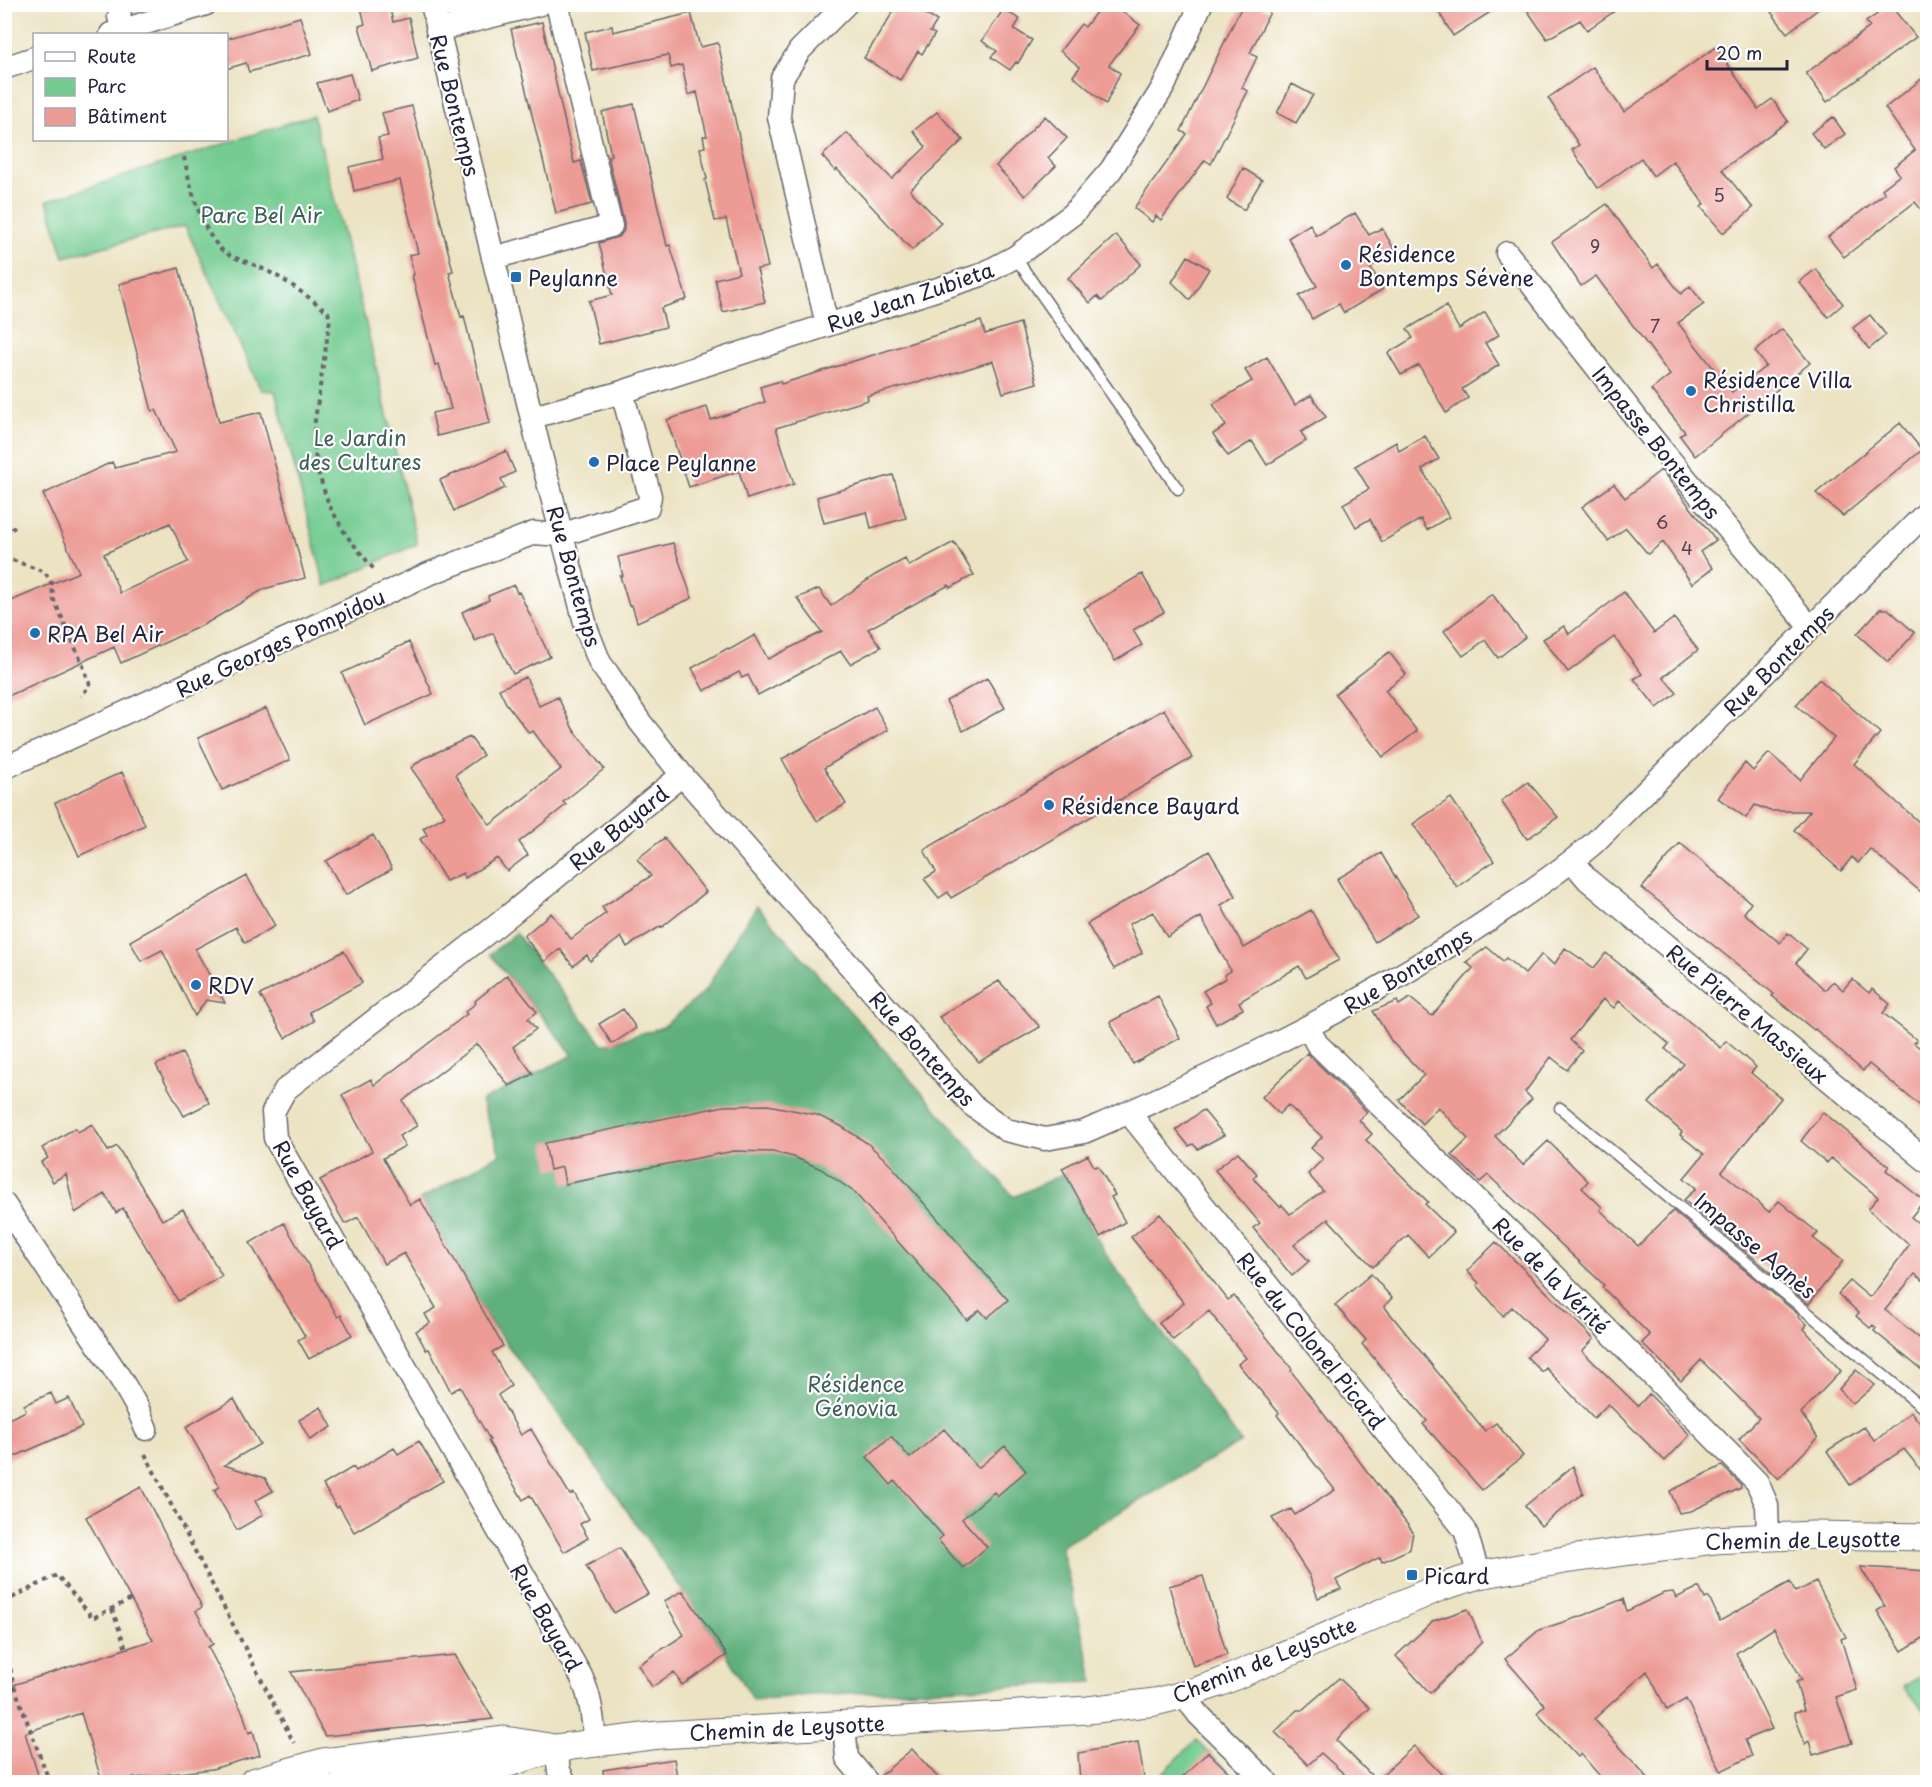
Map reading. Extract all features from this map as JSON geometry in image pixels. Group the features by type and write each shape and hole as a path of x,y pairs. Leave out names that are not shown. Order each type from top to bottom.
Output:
{"street":[{"path":"121,4 117,33 206,4"},
{"name":"Rue Bontemps","path":"432,4 561,535 587,630 600,663 640,722 682,775 972,1105 1006,1130 1045,1139 1084,1132 1308,1028 1404,975 1450,946 1572,861 1594,843 1928,511"},
{"path":"437,30 540,4"},
{"path":"493,258 611,226 557,4"},
{"path":"827,325 779,117 782,78 800,50 846,4"},
{"name":"Rue Jean Zubieta","path":"533,417 622,392 981,275 1015,257 1072,214 1111,170 1164,86 1202,4"},
{"path":"4,68 33,58"},
{"name":"Impasse Bontemps","path":"1507,253 1656,443 1810,627"},
{"name":"Rue Georges Pompidou","path":"4,768 426,575 534,533 561,535 648,507 650,496 622,392"},
{"name":"Rue Bayard","path":"596,1743 593,1714 587,1688 581,1676 275,1138 273,1112 285,1090 496,926 682,775"},
{"name":"Rue Pierre Massieux","path":"1572,861 1588,880 1928,1162"},
{"name":"Rue de la Vérité","path":"1308,1028 1317,1044 1544,1265 1757,1482 1767,1505 1768,1536"},
{"name":"Rue du Colonel Picard","path":"1129,1113 1465,1530 1479,1575"},
{"path":"4,1204 122,1381 146,1429"},
{"name":"Chemin de Leysotte","path":"343,1782 509,1763 556,1748 674,1734 1088,1710 1155,1702 1219,1683 1438,1588 1479,1575 1570,1559 1768,1536 1928,1537"},
{"path":"1187,1694 1191,1706 1199,1715 1267,1782"},
{"path":"844,1724 847,1758 867,1782"},
{"name":"Chemin de Leysotte","path":"253,1782 323,1766 505,1740 556,1748"},
{"path":"556,1748 559,1771 565,1782"}],"lane":[{"path":"1015,257 1178,489"},
{"name":"Impasse Agnès","path":"1560,1108 1928,1412"}],"path":[{"path":"184,157 191,189 210,235 223,251 290,283 328,312 330,319 314,427 316,466 329,505 346,535 391,591"},
{"path":"4,534 15,527"},
{"path":"4,557 45,572 52,584 53,598 90,685 81,696"},
{"path":"146,1429 145,1455 297,1750 323,1766"},
{"path":"4,1602 57,1575 93,1618 131,1599"},
{"path":"112,1609 126,1649"},
{"path":"4,1633 13,1683 47,1775"}],"green space":[{"name":"Parc Bel Air","path":"313,115 366,324 417,544 325,586 275,391 261,390 185,226 64,257 47,201"},
{"name":"Résidence Génovia","path":"757,906 1014,1197 1065,1173 1107,1256 1241,1442 1061,1546 1094,1682 811,1695 753,1700 727,1655 591,1459 486,1316 421,1199 500,1154 481,1101 573,1055 490,954 516,933 603,1045 663,1027 706,990 735,938"},
{"path":"1927,1672 1927,1714 1903,1687"},
{"path":"1196,1740 1239,1782 1154,1782"}],"building":[{"path":"360,4 389,4 393,22 409,18 418,58 372,71 359,26 365,24"},
{"path":"898,4 909,4 937,21 930,32 935,34 922,54 918,51 900,80 864,58"},
{"path":"1102,4 1113,4 1140,25 1109,65 1120,73 1106,104 1073,76 1080,67 1060,51 1081,24 1085,27"},
{"path":"1243,4 1257,4 1270,12 1250,53 1257,57 1242,88 1248,91 1211,164 1205,160 1161,220 1156,216 1152,222 1134,208 1187,134 1181,131"},
{"path":"1434,4 1503,4 1453,36"},
{"path":"1523,4 1625,4 1587,30 1580,20 1547,39"},
{"path":"1765,4 1825,4 1787,33"},
{"path":"1890,5 1916,37 1827,102 1806,73 1870,27 1866,22"},
{"path":"1003,10 1020,19 1014,29 1032,40 1018,63 1016,62 1010,70 991,57 997,51 982,41"},
{"path":"691,13 700,47 718,43 768,267 757,269 765,302 723,312 715,279 739,273 726,219 715,221 705,180 707,179 700,148 705,147 703,136 707,136 697,92 688,95 682,65 671,68 668,55 593,71 585,32 612,26 613,32"},
{"path":"300,17 312,54 249,72 246,63 228,68 228,38"},
{"path":"542,22 574,163 581,161 592,204 556,213 511,29"},
{"path":"1716,47 1758,109 1772,99 1788,121 1722,170 1753,208 1723,233 1701,207 1704,204 1673,161 1653,176 1641,158 1598,188 1572,150 1579,145 1548,98 1593,67 1624,112"},
{"path":"350,74 358,100 327,111 317,83"},
{"path":"1928,74 1928,218 1915,202 1844,257 1828,237 1885,193 1882,189 1900,175 1894,167 1915,150 1885,108"},
{"path":"1292,84 1313,95 1296,123 1277,113"},
{"path":"634,104 667,246 670,245 687,299 661,308 666,327 599,344 589,301 612,295 599,243 620,236 624,230 608,156 611,155 602,112"},
{"path":"412,106 453,271 449,272 461,317 464,316 490,423 437,436 432,413 451,409 439,364 435,365 412,275 414,275 409,255 418,253 400,180 354,191 349,167 383,159 378,138 388,136 382,113"},
{"path":"937,112 963,140 910,190 941,223 912,250 837,169 835,171 822,156 847,133 892,179 926,147 913,131"},
{"path":"1045,116 1067,138 1048,158 1056,166 1025,196 996,166"},
{"path":"1833,117 1845,134 1824,149 1811,133"},
{"path":"1243,168 1262,180 1244,210 1227,199"},
{"path":"1607,204 1653,268 1658,264 1681,294 1690,286 1704,304 1678,323 1732,392 1766,366 1755,351 1782,329 1810,363 1695,456 1680,436 1685,432 1651,390 1670,375 1596,276 1581,286 1552,242"},
{"name":"Résidence Bontemps Sévène","path":"1355,213 1369,235 1382,228 1395,251 1370,267 1383,289 1344,313 1339,304 1312,319 1299,296 1317,286 1288,238 1310,224 1316,236"},
{"path":"1116,235 1141,264 1102,301 1097,296 1090,303 1068,278"},
{"path":"1188,256 1209,269 1190,300 1172,282"},
{"path":"179,268 219,422 261,412 305,578 264,589 205,624 121,663 114,647 4,698 4,604 79,572 43,494 112,462 115,468 176,452 156,410 152,411 119,284","holes":["170,523 188,562 120,593 104,554"]},
{"path":"1816,269 1843,304 1828,317 1799,282"},
{"name":"Résidence Bontemps Sévène","path":"1446,306 1459,329 1485,312 1499,335 1485,343 1499,365 1462,389 1468,398 1446,413 1419,365 1401,375 1388,353 1413,338 1407,329"},
{"path":"1870,315 1886,335 1869,349 1853,328"},
{"path":"981,321 985,334 1020,323 1037,383 1003,393 993,361 867,396 868,400 776,428 794,484 747,499 739,471 689,487 667,420 707,407 711,420 765,402 760,387 780,381 781,384"},
{"path":"1267,357 1295,405 1311,395 1326,417 1301,432 1306,441 1267,465 1252,441 1228,456 1213,434 1226,426 1213,404 1252,381 1245,370"},
{"path":"1900,423 1922,450 1843,516 1816,493"},
{"path":"1425,436 1439,459 1422,469 1449,517 1427,530 1421,519 1382,542 1370,519 1356,527 1343,504 1369,489 1355,466 1396,442 1399,451"},
{"path":"506,451 515,472 501,479 505,488 454,511 440,480"},
{"path":"1661,470 1716,540 1700,552 1713,568 1692,584 1663,542 1648,554 1626,528 1608,541 1582,507 1614,484 1625,498"},
{"path":"893,475 906,518 871,528 867,512 824,523 817,497"},
{"path":"954,542 974,575 950,588 949,585 868,629 881,647 850,664 841,651 758,695 748,675 742,678 739,672 704,691 692,668 728,648 729,650 755,635 768,659 822,632 797,598 819,589 831,606 875,575 905,559 909,566"},
{"path":"673,543 692,598 637,622 632,605 629,606 620,576 623,576 618,557"},
{"path":"1142,574 1164,612 1133,630 1142,645 1115,661 1084,608"},
{"path":"514,585 550,657 513,674 493,633 475,641 462,612 489,600 488,596"},
{"path":"1624,592 1654,633 1674,618 1698,650 1663,677 1677,693 1657,708 1634,679 1642,674 1614,637 1568,672 1543,639 1564,626 1569,634"},
{"path":"1492,594 1525,637 1498,658 1485,640 1463,656 1444,631"},
{"path":"1880,609 1888,609 1915,633 1888,662 1857,634"},
{"path":"409,642 433,694 365,725 342,673"},
{"path":"1389,652 1406,674 1385,690 1417,731 1383,757 1335,694"},
{"path":"526,677 539,706 558,697 573,729 604,769 563,802 566,805 519,842 528,855 507,871 497,858 465,878 463,873 446,881 420,839 427,835 423,828 445,816 411,768 422,759 470,737 483,755 455,775 490,825 561,769 533,731 529,733 506,703 499,689"},
{"path":"987,678 1005,708 963,731 946,701"},
{"path":"1819,679 1880,733 1854,764 1928,830 1928,898 1870,849 1858,863 1852,857 1841,871 1794,830 1810,811 1770,811 1755,805 1746,818 1718,798 1745,763 1753,771 1769,753 1800,780 1834,738 1796,705"},
{"path":"875,707 888,730 824,768 846,804 817,821 782,759"},
{"path":"266,708 290,760 222,790 198,738"},
{"name":"Résidence Bayard","path":"1164,709 1192,758 951,898 948,892 939,898 924,879 936,872 924,850"},
{"path":"122,772 145,825 79,856 55,803"},
{"path":"1528,782 1558,817 1527,839 1501,801"},
{"path":"1451,798 1494,861 1457,887 1413,824"},
{"path":"373,835 392,869 346,895 326,861"},
{"path":"664,838 706,892 662,927 627,947 621,937 590,961 587,955 573,966 560,949 544,962 524,936 551,913 571,939 606,913 602,907 651,876 637,859"},
{"path":"1680,843 1751,903 1744,913 1780,943 1788,933 1807,949 1796,963 1825,990 1833,981 1843,990 1852,979 1869,993 1872,989 1890,1004 1883,1013 1917,1040 1914,1043 1928,1055 1928,1112 1869,1064 1863,1071 1815,1029 1772,996 1774,994 1642,888"},
{"path":"1209,851 1236,896 1221,905 1244,948 1311,910 1339,960 1306,978 1299,966 1239,1002 1243,1009 1216,1024 1206,1006 1211,1003 1203,991 1226,978 1224,975 1231,971 1201,917 1167,937 1153,912 1129,924 1142,953 1114,969 1087,924"},
{"path":"1381,853 1418,915 1375,942 1337,879"},
{"path":"247,876 275,926 245,943 236,927 195,949 225,1003 206,1000 195,1016 162,950 141,961 130,941"},
{"path":"1487,947 1503,961 1506,958 1525,974 1542,954 1554,965 1565,948 1594,968 1606,953 1721,1048 1726,1041 1756,1067 1751,1073 1781,1098 1722,1172 1769,1212 1779,1201 1818,1233 1813,1238 1843,1261 1809,1304 1684,1200 1696,1188 1684,1178 1704,1154 1680,1135 1682,1132 1649,1103 1684,1064 1665,1049 1669,1044 1619,1001 1614,1008 1603,999 1570,1040 1582,1051 1567,1070 1551,1057 1525,1092 1532,1099 1495,1136 1523,1165 1548,1141 1588,1181 1582,1188 1602,1207 1600,1210 1638,1246 1673,1211 1807,1324 1804,1329 1841,1371 1801,1413 1818,1438 1778,1479 1739,1439 1759,1418 1701,1360 1681,1381 1642,1343 1650,1335 1602,1287 1604,1285 1488,1175 1480,1182 1452,1155 1468,1139 1438,1107 1422,1124 1399,1100 1424,1075 1392,1042 1373,1011 1397,1001 1399,1005 1410,998 1432,1016 1473,968 1466,962"},
{"path":"344,951 362,983 309,1012 314,1021 285,1038 260,995"},
{"path":"507,975 537,1012 528,1019 536,1029 513,1047 533,1074 509,1086 477,1044 403,1101 417,1126 399,1136 405,1146 383,1158 410,1205 420,1199 503,1346 492,1352 511,1386 498,1395 521,1435 531,1429 570,1495 574,1493 589,1519 580,1524 588,1538 564,1552 530,1495 523,1500 488,1441 490,1440 460,1387 451,1392 429,1349 426,1350 416,1331 430,1323 425,1314 436,1308 404,1253 384,1264 358,1217 345,1224 320,1180 372,1151 342,1095 371,1079 374,1085 467,1014 465,1012 476,1003 475,1001"},
{"path":"999,981 1040,1027 979,1062 939,1017"},
{"path":"1158,996 1180,1038 1133,1064 1110,1022"},
{"path":"623,1009 636,1028 612,1044 599,1024"},
{"path":"182,1053 209,1103 184,1116 156,1065"},
{"path":"1307,1053 1367,1112 1359,1120 1372,1134 1366,1140 1428,1202 1425,1204 1454,1232 1429,1257 1408,1235 1373,1267 1328,1219 1294,1245 1309,1261 1292,1276 1253,1228 1260,1223 1215,1170 1238,1152 1257,1174 1253,1178 1280,1207 1282,1205 1290,1214 1323,1191 1308,1174 1323,1159 1311,1148 1322,1137 1288,1105 1279,1114 1262,1097"},
{"path":"768,1105 817,1115 841,1126 867,1143 889,1163 1008,1300 987,1318 980,1310 967,1320 854,1192 821,1169 794,1157 773,1152 734,1151 565,1184 562,1167 550,1170 545,1143 724,1106"},
{"path":"1203,1110 1224,1135 1198,1149 1193,1144 1189,1146 1176,1130"},
{"path":"1823,1112 1889,1166 1886,1170 1924,1201 1911,1217 1923,1227 1928,1222 1928,1284 1915,1274 1885,1310 1928,1345 1928,1375 1874,1331 1876,1328 1873,1325 1870,1328 1856,1316 1859,1313 1838,1294 1850,1281 1869,1297 1872,1296 1909,1245 1868,1209 1878,1197 1831,1158 1827,1163 1801,1141"},
{"path":"92,1124 108,1151 117,1146 162,1220 183,1209 222,1276 178,1301 123,1208 116,1213 105,1194 75,1213 66,1174 53,1182 41,1162 48,1158 42,1148 75,1128 78,1132"},
{"path":"1088,1155 1094,1167 1098,1166 1115,1195 1111,1197 1125,1222 1100,1237 1062,1168"},
{"path":"1160,1214 1228,1300 1234,1296 1292,1369 1291,1371 1413,1532 1410,1549 1382,1562 1380,1557 1336,1580 1341,1589 1318,1598 1309,1575 1272,1518 1291,1509 1295,1515 1335,1490 1277,1415 1279,1413 1238,1364 1246,1358 1209,1311 1173,1340 1159,1323 1184,1303 1131,1237"},
{"path":"284,1223 338,1317 341,1315 352,1335 309,1359 298,1340 305,1336 250,1243"},
{"path":"1496,1242 1594,1339 1582,1351 1638,1406 1649,1394 1690,1435 1665,1461 1608,1404 1594,1418 1546,1368 1542,1372 1527,1357 1545,1339 1512,1307 1503,1316 1477,1285 1479,1283 1467,1271"},
{"path":"1371,1274 1392,1298 1384,1306 1485,1431 1496,1423 1523,1456 1482,1490 1423,1424 1427,1421 1362,1344 1366,1340 1335,1305"},
{"path":"1856,1370 1875,1385 1853,1404 1839,1389"},
{"path":"51,1393 56,1404 69,1398 82,1427 4,1461 4,1421 26,1411 24,1405"},
{"path":"234,1399 260,1444 224,1465 265,1478 273,1491 255,1501 263,1515 237,1530 214,1490 220,1487 186,1427"},
{"path":"321,1407 332,1427 310,1440 299,1420"},
{"path":"1911,1412 1928,1433 1928,1479 1904,1449 1850,1485 1827,1451 1864,1427 1875,1441"},
{"path":"944,1429 978,1468 1005,1446 1026,1471 997,1496 994,1492 962,1519 987,1547 963,1568 938,1540 943,1536 895,1481 891,1485 867,1457 891,1436 910,1458"},
{"path":"419,1441 443,1481 354,1532 323,1485 353,1467 356,1471 394,1448 398,1454"},
{"path":"1573,1466 1583,1493 1541,1526 1525,1506"},
{"path":"1722,1466 1741,1485 1741,1488 1691,1511 1679,1513 1670,1491"},
{"path":"141,1487 202,1607 196,1611 213,1644 208,1647 243,1713 249,1733 253,1731 260,1755 212,1769 102,1782 81,1713 25,1733 38,1775 14,1782 4,1782 4,1684 9,1683 10,1686 153,1640 86,1517"},
{"path":"620,1548 648,1594 614,1613 586,1566"},
{"path":"1860,1567 1928,1571 1928,1635 1902,1651 1877,1611 1885,1606"},
{"path":"1203,1576 1227,1655 1193,1666 1169,1586"},
{"path":"1790,1582 1795,1592 1816,1582 1846,1637 1841,1639 1857,1690 1836,1697 1852,1743 1813,1755 1809,1741 1805,1744 1794,1712 1804,1710 1796,1682 1802,1680 1774,1628 1736,1653 1772,1729 1745,1740 1752,1756 1721,1771 1686,1699 1667,1710 1647,1671 1594,1719 1652,1782 1605,1782 1581,1754 1578,1757 1537,1713 1545,1705 1505,1659 1539,1630 1588,1614 1623,1599 1627,1611 1664,1593 1673,1592 1676,1598 1699,1587 1705,1599 1709,1597 1720,1621"},
{"path":"683,1591 727,1655 682,1685 674,1672 652,1687 638,1665 684,1635 664,1601"},
{"path":"1468,1609 1482,1642 1430,1693 1396,1656 1433,1621"},
{"path":"455,1655 493,1719 325,1736 291,1672"},
{"path":"1339,1678 1370,1708 1336,1740 1371,1775 1364,1782 1353,1782 1321,1753 1308,1765 1275,1732 1297,1710 1302,1710"},
{"path":"1138,1742 1144,1778 1121,1782 1080,1782 1078,1753"},
{"path":"1414,1746 1449,1782 1374,1782"},
{"path":"912,1749 942,1782 880,1782 879,1777"},
{"path":"1208,1752 1239,1782 1178,1782"},
{"path":"674,1759 678,1782 604,1782 603,1770"}],"place":[{"name":"Résidence Bontemps Sévène","path":"1346,265"},
{"name":"Peylanne","path":"516,277"},
{"name":"Résidence Villa Christilla","path":"1691,391"},
{"name":"Place Peylanne","path":"594,462"},
{"name":"RPA Bel Air","path":"35,633"},
{"name":"Résidence Bayard","path":"1049,805"},
{"name":"RDV","path":"196,985"},
{"name":"Picard","path":"1412,1575"}],"park label":[{"name":"Le Jardin des Cultures","path":"360,449"}]}
